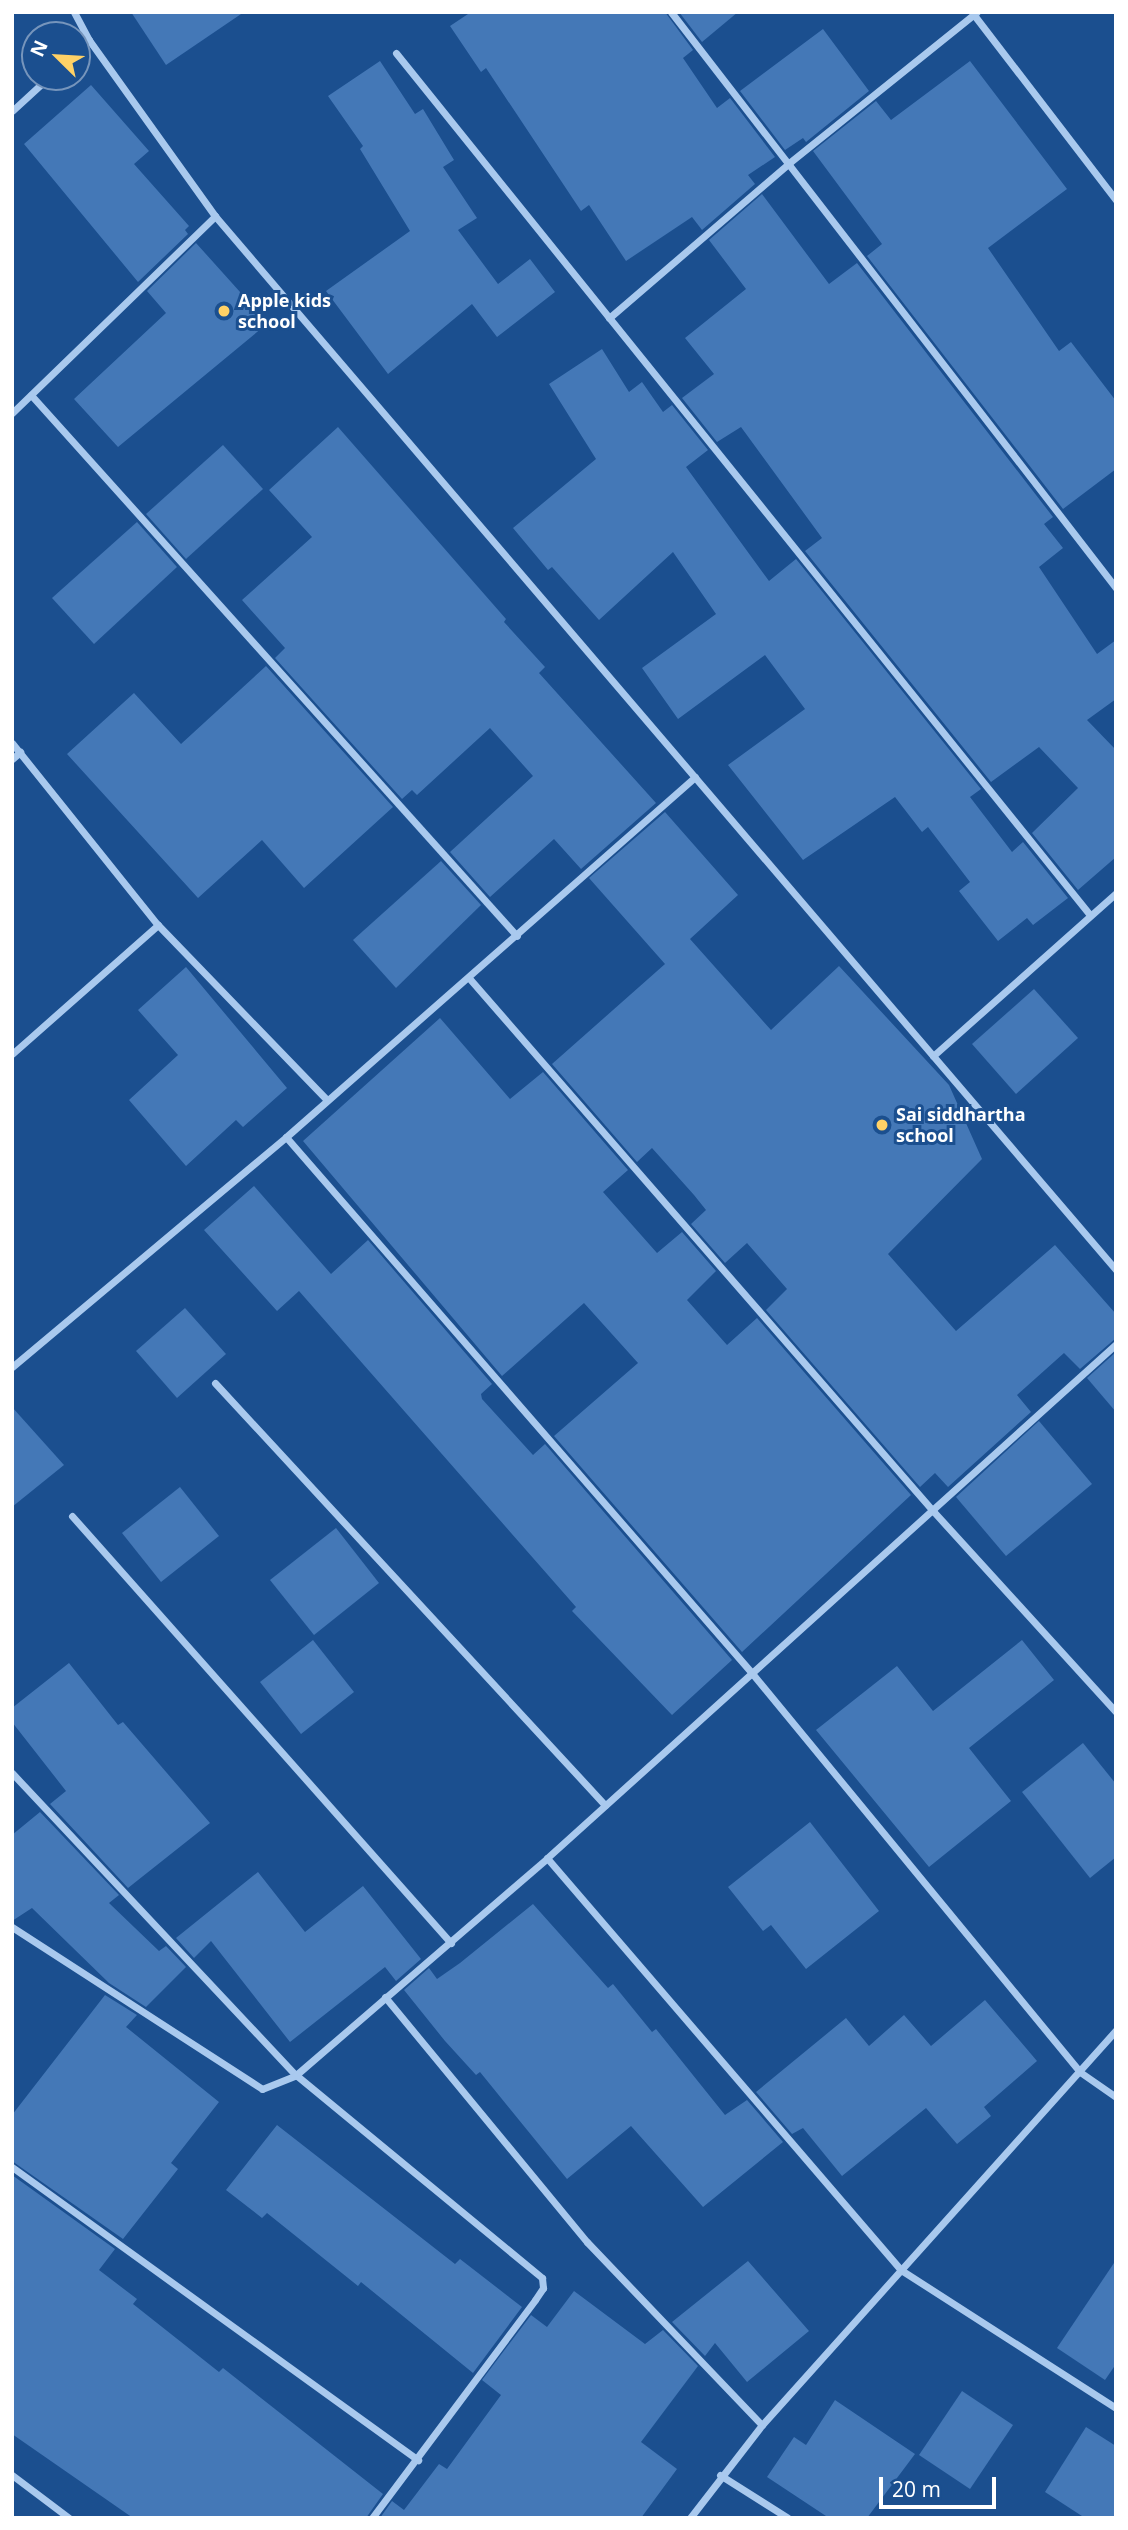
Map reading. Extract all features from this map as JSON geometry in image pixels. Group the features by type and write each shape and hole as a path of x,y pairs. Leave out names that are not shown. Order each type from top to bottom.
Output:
{"street":[{"path":"671,12 1116,587"},
{"path":"609,318 789,163 976,14 1116,201"},
{"path":"91,43 215,216 1116,1269"},
{"path":"396,52 1090,915"},
{"path":"12,111 34,91"},
{"path":"12,413 215,216"},
{"path":"32,395 517,936"},
{"path":"12,743 158,925 327,1100"},
{"path":"12,759 20,752"},
{"path":"12,1367 285,1137 695,777"},
{"path":"933,1056 1116,893"},
{"path":"12,1054 158,925"},
{"path":"469,978 934,1512 1116,1712"},
{"path":"285,1137 751,1672 1080,2072 1116,2097"},
{"path":"12,1927 262,2089 296,2075 547,1858 751,1672 934,1512 1116,1345"},
{"path":"215,1383 605,1805"},
{"path":"72,1516 451,1943"},
{"path":"12,1773 296,2075 542,2278 543,2288 535,2300 418,2460 372,2518"},
{"path":"547,1858 901,2270 1116,2408"},
{"path":"385,1997 587,2242 762,2425"},
{"path":"690,2518 720,2475 762,2425 1116,2030"},
{"path":"12,2167 418,2460"},
{"path":"12,2475 69,2518"},
{"path":"720,2475 788,2518"}],"building":[{"path":"131,12 244,12 166,65"},
{"path":"471,12 665,12 693,50 683,58 717,108 730,98 775,157 748,175 755,184 702,230 692,217 626,261 589,205 581,211 486,68 481,72 450,26"},
{"path":"679,12 738,12 702,42"},
{"path":"823,29 869,91 806,142 803,138 785,150 740,91"},
{"path":"380,61 415,114 423,109 454,160 443,167 477,218 458,230 498,284 530,259 555,292 497,337 472,304 388,374 326,291 410,231 360,149 363,146 328,96"},
{"path":"970,61 1067,189 988,248 1059,351 1071,342 1116,401 1116,469 1063,509 867,256 882,244 813,151 876,101 891,120"},
{"path":"91,85 149,151 134,164 189,226 185,230 188,234 138,282 24,144 84,91 91,91"},
{"path":"762,194 829,284 857,263 1053,517 1044,524 1063,548 1039,567 1097,654 1116,640 1116,699 1087,720 1116,750 1116,857 1078,890 1032,833 1078,788 1039,747 991,782 805,551 822,538 741,427 717,442 682,398 714,374 685,338 746,289 709,240"},
{"path":"196,243 268,323 118,447 74,399 166,313 147,291"},
{"path":"602,349 629,392 642,382 663,412 672,405 708,450 686,467 769,581 796,559 981,789 970,797 1012,852 1023,842 1068,898 1033,925 1027,918 998,941 959,891 970,882 928,827 922,832 895,797 803,860 728,765 805,709 765,655 678,719 642,668 716,614 673,552 599,620 552,567 548,570 513,528 596,459 549,384"},
{"path":"338,427 506,619 504,622 545,667 539,673 656,803 581,869 554,839 490,897 450,852 533,776 490,728 417,795 412,790 402,799 275,658 285,648 242,600 312,537 269,490"},
{"path":"223,445 263,489 186,559 146,514"},
{"path":"137,522 177,567 94,644 52,598"},
{"path":"266,666 393,807 304,888 262,840 198,898 67,754 134,693 181,744"},
{"path":"665,812 738,895 690,939 771,1030 839,966 949,1085 982,1159 888,1254 956,1331 1055,1245 1116,1314 1116,1338 1080,1369 1064,1353 1017,1395 1031,1412 948,1487 935,1473 920,1487 766,1310 787,1289 747,1243 725,1263 691,1224 706,1210 694,1195 652,1148 637,1162 552,1064 665,964 589,878"},
{"path":"441,861 481,905 396,988 353,940"},
{"path":"186,967 287,1088 243,1127 236,1120 186,1166 129,1100 178,1055 138,1010"},
{"path":"1034,989 1078,1038 1016,1094 972,1044"},
{"path":"440,1018 510,1099 543,1072 628,1170 603,1192 657,1253 682,1232 716,1271 687,1300 727,1345 757,1318 911,1495 742,1652 554,1436 638,1363 584,1303 502,1376 303,1141"},
{"path":"254,1186 331,1274 368,1240 492,1384 481,1394 482,1399 533,1455 545,1444 732,1660 672,1715 572,1611 576,1607 299,1291 277,1311 204,1230"},
{"path":"185,1308 226,1354 177,1398 136,1351"},
{"path":"1116,1352 1116,1412 1087,1378"},
{"path":"12,1407 64,1465 12,1507"},
{"path":"1039,1421 1092,1484 1006,1556 956,1497"},
{"path":"180,1487 219,1536 161,1582 122,1533"},
{"path":"336,1528 379,1583 314,1635 270,1580"},
{"path":"313,1640 354,1692 301,1734 260,1682"},
{"path":"1022,1640 1054,1680 969,1748 1011,1801 929,1867 816,1730 897,1666 933,1711"},
{"path":"69,1663 118,1725 123,1722 210,1823 128,1888 50,1804 66,1791 12,1722 12,1708"},
{"path":"1083,1743 1116,1784 1116,1857 1090,1878 1022,1792"},
{"path":"40,1812 119,1895 109,1903 159,1951 166,1946 186,1967 146,2007 109,1983 32,1908 12,1921 12,1835"},
{"path":"810,1822 879,1911 806,1969 771,1925 763,1931 728,1887"},
{"path":"258,1872 305,1932 363,1886 421,1959 396,1981 385,1967 290,2042 211,1941 194,1958 176,1938"},
{"path":"533,1904 608,1988 613,1984 652,2032 656,2029 725,2115 747,2100 783,2142 703,2207 631,2126 567,2179 480,2072 476,2075 404,1990 429,1968 437,1979"},
{"path":"105,1995 137,2015 126,2027 219,2102 171,2163 178,2169 123,2239 12,2161 12,2115"},
{"path":"985,2000 1037,2061 984,2107 991,2116 957,2144 926,2108 842,2176 803,2128 792,2134 756,2092 846,2018 869,2046 904,2015 931,2046"},
{"path":"277,2125 455,2264 460,2259 522,2307 473,2373 361,2282 358,2286 267,2213 262,2218 226,2190"},
{"path":"12,2175 115,2249 99,2270 137,2299 133,2304 219,2372 223,2368 383,2494 366,2518 133,2518 12,2434"},
{"path":"1116,2260 1116,2364 1105,2380 1057,2348"},
{"path":"748,2261 809,2331 747,2382 715,2343 705,2356 672,2322"},
{"path":"574,2291 645,2344 663,2330 698,2366 641,2442 677,2469 641,2518 380,2518 392,2501 404,2510 439,2464 447,2469 501,2395 482,2380 531,2315 547,2327"},
{"path":"962,2391 1013,2425 970,2489 919,2455"},
{"path":"835,2400 915,2454 867,2518 829,2518 767,2477 794,2437 806,2445"},
{"path":"1086,2427 1116,2446 1116,2518 1085,2518 1045,2492"}],"place":[{"name":"Apple kids school","path":"224,311"},
{"name":"Sai siddhartha school","path":"882,1125"}]}
